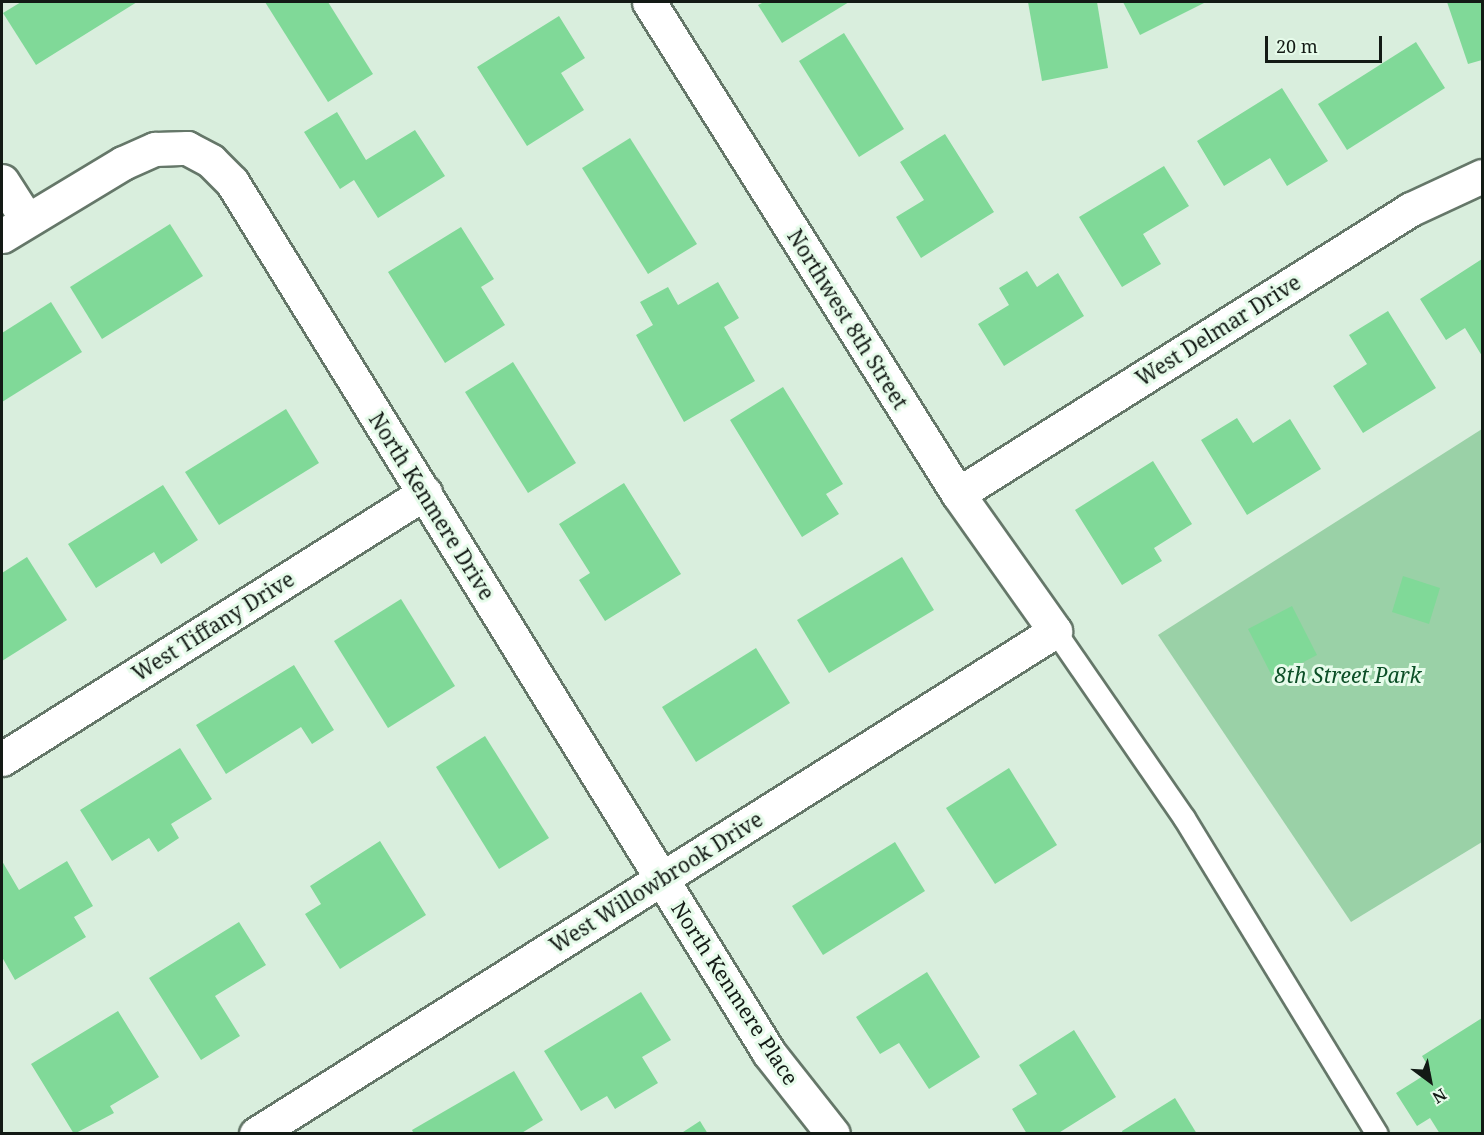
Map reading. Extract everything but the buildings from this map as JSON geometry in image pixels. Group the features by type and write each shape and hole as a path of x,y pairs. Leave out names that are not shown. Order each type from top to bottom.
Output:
{"street":[{"name":"Northwest 8th Street","path":"649,2 958,494 1055,631"},
{"name":"North Kenmere Drive","path":"14,228 123,163 155,149 188,148 211,161 232,182 660,879"},
{"name":"West Delmar Drive","path":"958,494 1411,209 1482,176"},
{"path":"2,180 14,228"},
{"name":"West Tiffany Drive","path":"2,759 425,493"},
{"name":"West Willowbrook Drive","path":"256,1134 291,1124 660,879 1055,631"},
{"name":"North Kenmere Place","path":"660,879 768,1053 833,1134"}],"lane":[{"path":"1055,631 1184,818 1377,1134"}],"green space":[{"name":"8th Street Park","path":"1482,429 1482,842 1351,922 1158,635"}]}
